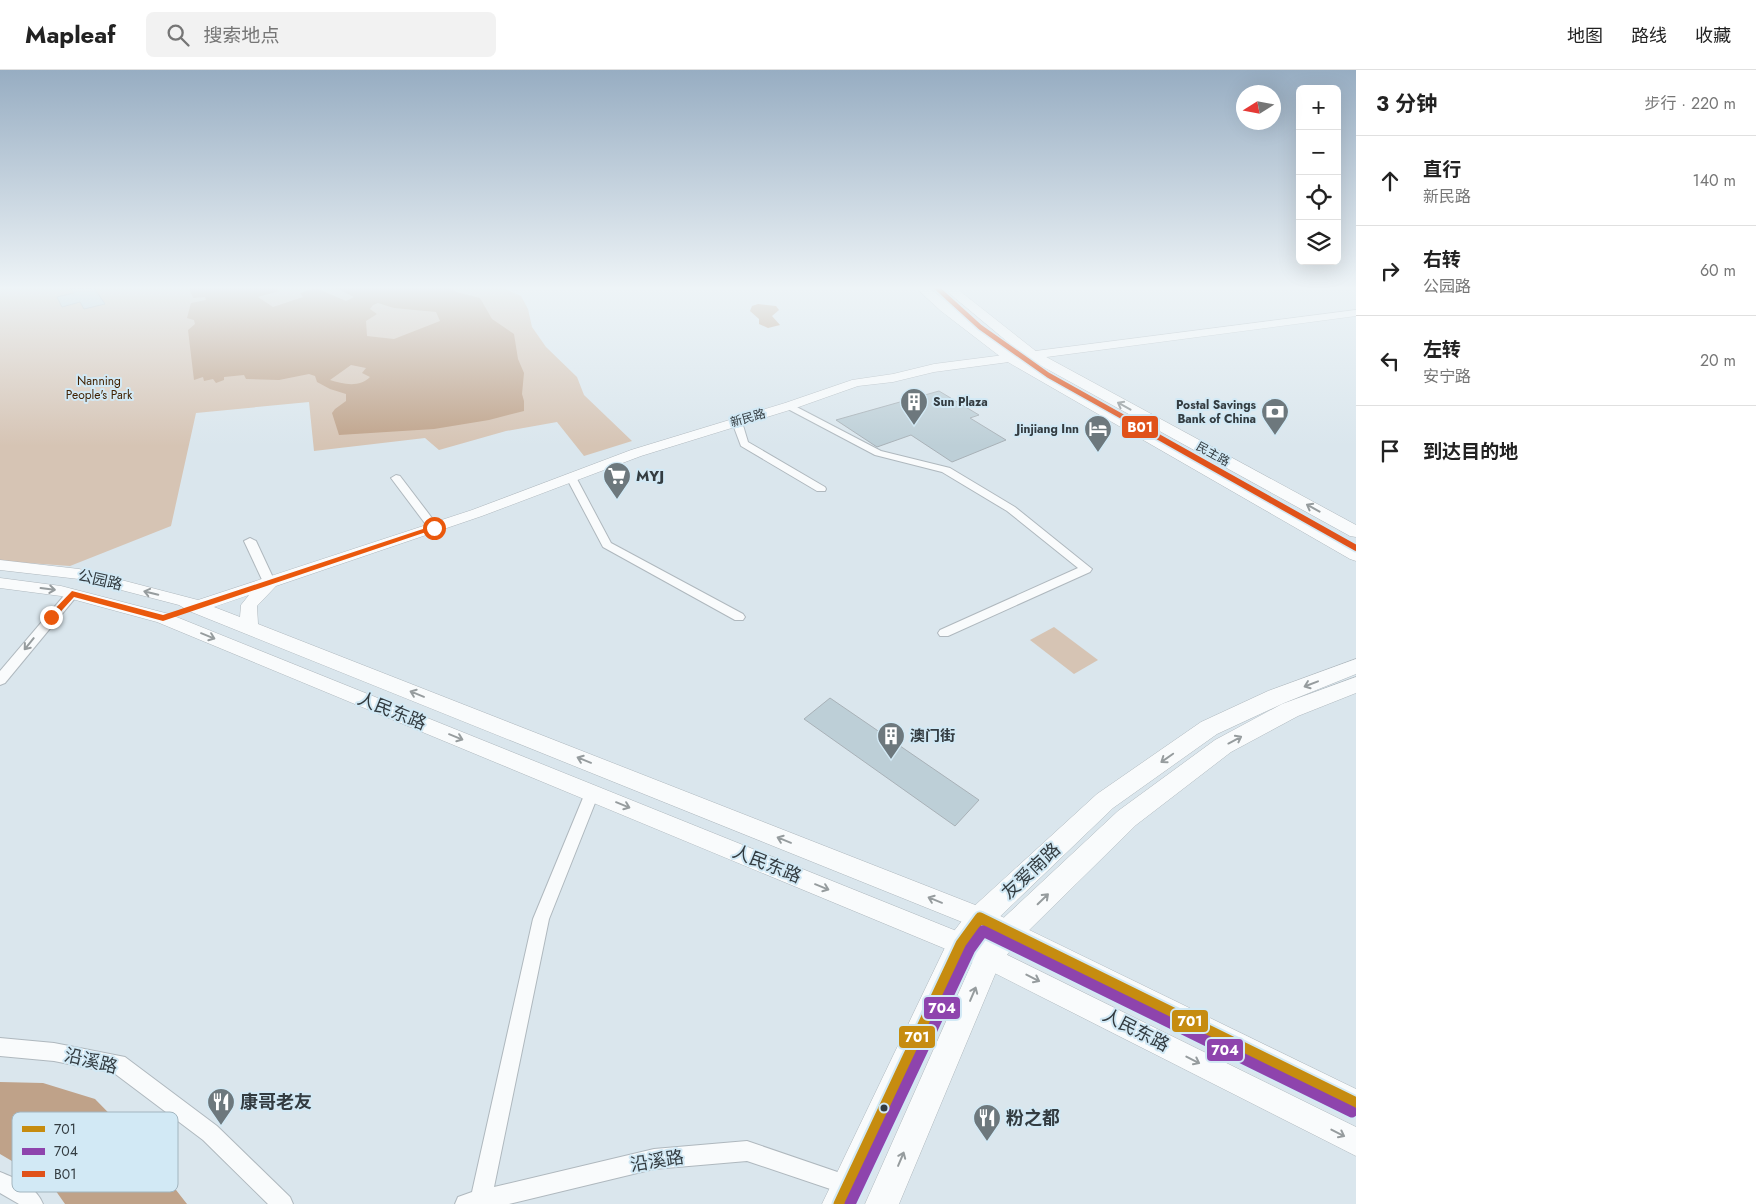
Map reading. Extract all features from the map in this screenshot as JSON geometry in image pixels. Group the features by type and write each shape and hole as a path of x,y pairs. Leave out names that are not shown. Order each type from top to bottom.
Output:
{"main road":[{"name":"民主路","path":"988,341 1011,358 1356,555"},
{"name":"民主路","path":"1015,341 1032,355 1356,532"},
{"name":"新民路","path":"163,618 434,528 572,479 636,453 856,384 934,368 1141,341"},
{"name":"公园路","path":"0,565 80,574 198,606"},
{"name":"公园路","path":"0,583 72,594 163,618"},
{"path":"249,627 249,605 270,584"},
{"name":"人民东路","path":"198,606 980,918 1356,1103"},
{"name":"人民东路","path":"163,618 989,956 1356,1142"},
{"name":"友爱南路","path":"843,1196 961,944 980,918 1105,801 1209,728 1276,697 1356,666"},
{"name":"友爱南路","path":"882,1204 989,956 1008,933 1128,818 1223,746 1290,710 1356,685"}],"street":[{"path":"789,406 878,453 946,470 1011,509 1086,569 944,633"},
{"path":"736,422 744,444 821,488"},
{"path":"396,478 434,528"},
{"path":"572,479 607,545 739,617"},
{"path":"250,541 270,584"},
{"path":"0,680 72,594"},
{"path":"473,1202 541,919 592,793"},
{"name":"沿溪路","path":"0,1047 54,1052 118,1064 210,1133 283,1204"},
{"name":"沿溪路","path":"473,1202 654,1159 747,1151 843,1196"},
{"path":"0,1182 12,1188"},
{"path":"19,1192 25,1195 33,1204"}],"green space":[{"name":"Nanning People's Park","path":"0,341 542,341 577,377 584,395 632,441 584,456 557,422 506,431 439,450 425,438 314,451 309,402 196,413 171,526 70,566 0,561"},
{"path":"1054,627 1098,660 1074,674 1030,640"}],"shaded area":[{"path":"189,341 515,341 518,359 524,373 522,394 524,411 489,420 434,429 339,435 332,413 346,401 346,394 317,382 315,376 309,374 279,380 246,379 244,375 224,377 224,380 216,383 213,379 204,381 203,377 194,380","holes":["351,365 366,368 362,373 370,377 361,383 345,384 330,380"]},
{"path":"0,1082 43,1083 95,1099 108,1112 12,1112 12,1161 0,1154"},
{"path":"57,1192 178,1192 187,1204 65,1204"}],"building":[{"name":"Sun Plaza","path":"939,391 979,415 970,418 1006,440 952,462 911,435 877,447 836,420"},
{"name":"澳门街","path":"830,698 979,800 955,826 804,719"}],"transit line":[{"name":"B01","path":"1000,341 1048,375 1356,548"},
{"name":"701","path":"839,1204 961,944 980,918 1356,1103"},
{"name":"704","path":"850,1204 970,949 983,931 1352,1112"}],"place":[{"name":"Sun Plaza","path":"914,426"},
{"name":"Postal Savings Bank of China","path":"1275,436"},
{"name":"Jinjiang Inn","path":"1098,453"},
{"name":"MYJ","path":"617,500"},
{"name":"澳门街","path":"891,760"},
{"name":"康哥老友","path":"221,1126"},
{"name":"粉之都","path":"987,1142"}],"route":[{"path":"51,617 72,594 163,618 434,528"}]}
